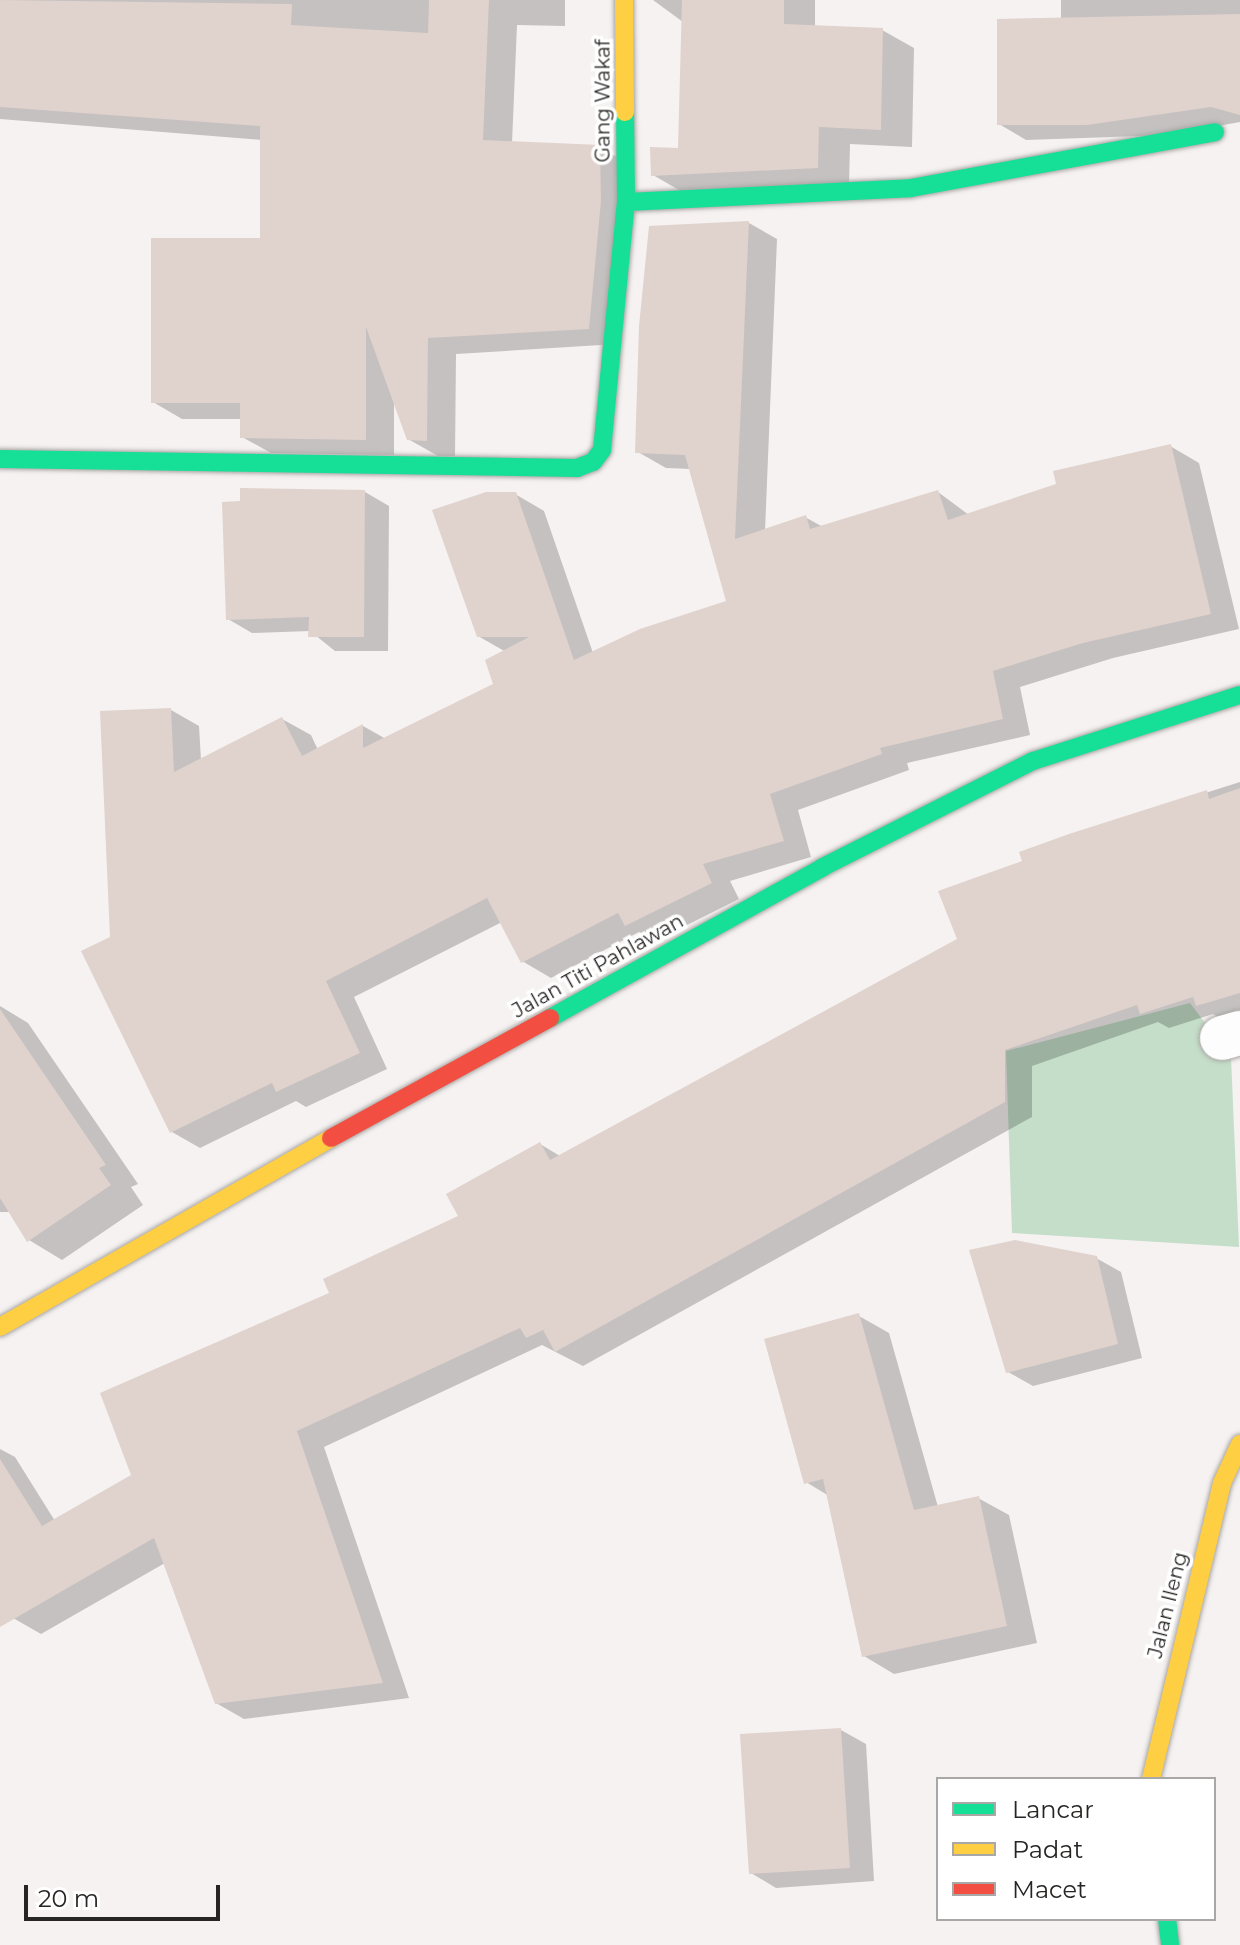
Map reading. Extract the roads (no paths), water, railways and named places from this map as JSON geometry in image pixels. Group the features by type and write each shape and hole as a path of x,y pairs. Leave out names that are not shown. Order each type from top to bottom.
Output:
{"street":[{"name":"Gang Wakaf","path":"0,459 577,468 593,462 602,450 626,202 624,0"},
{"path":"626,202 911,188 1215,132"},
{"name":"Jalan Titi Pahlawan","path":"0,1327 179,1222 823,867 1033,761 1240,695"},
{"name":"Jalan Ileng","path":"1151,1777 1222,1483 1240,1444"},
{"path":"1167,1921 1170,1945"}]}
